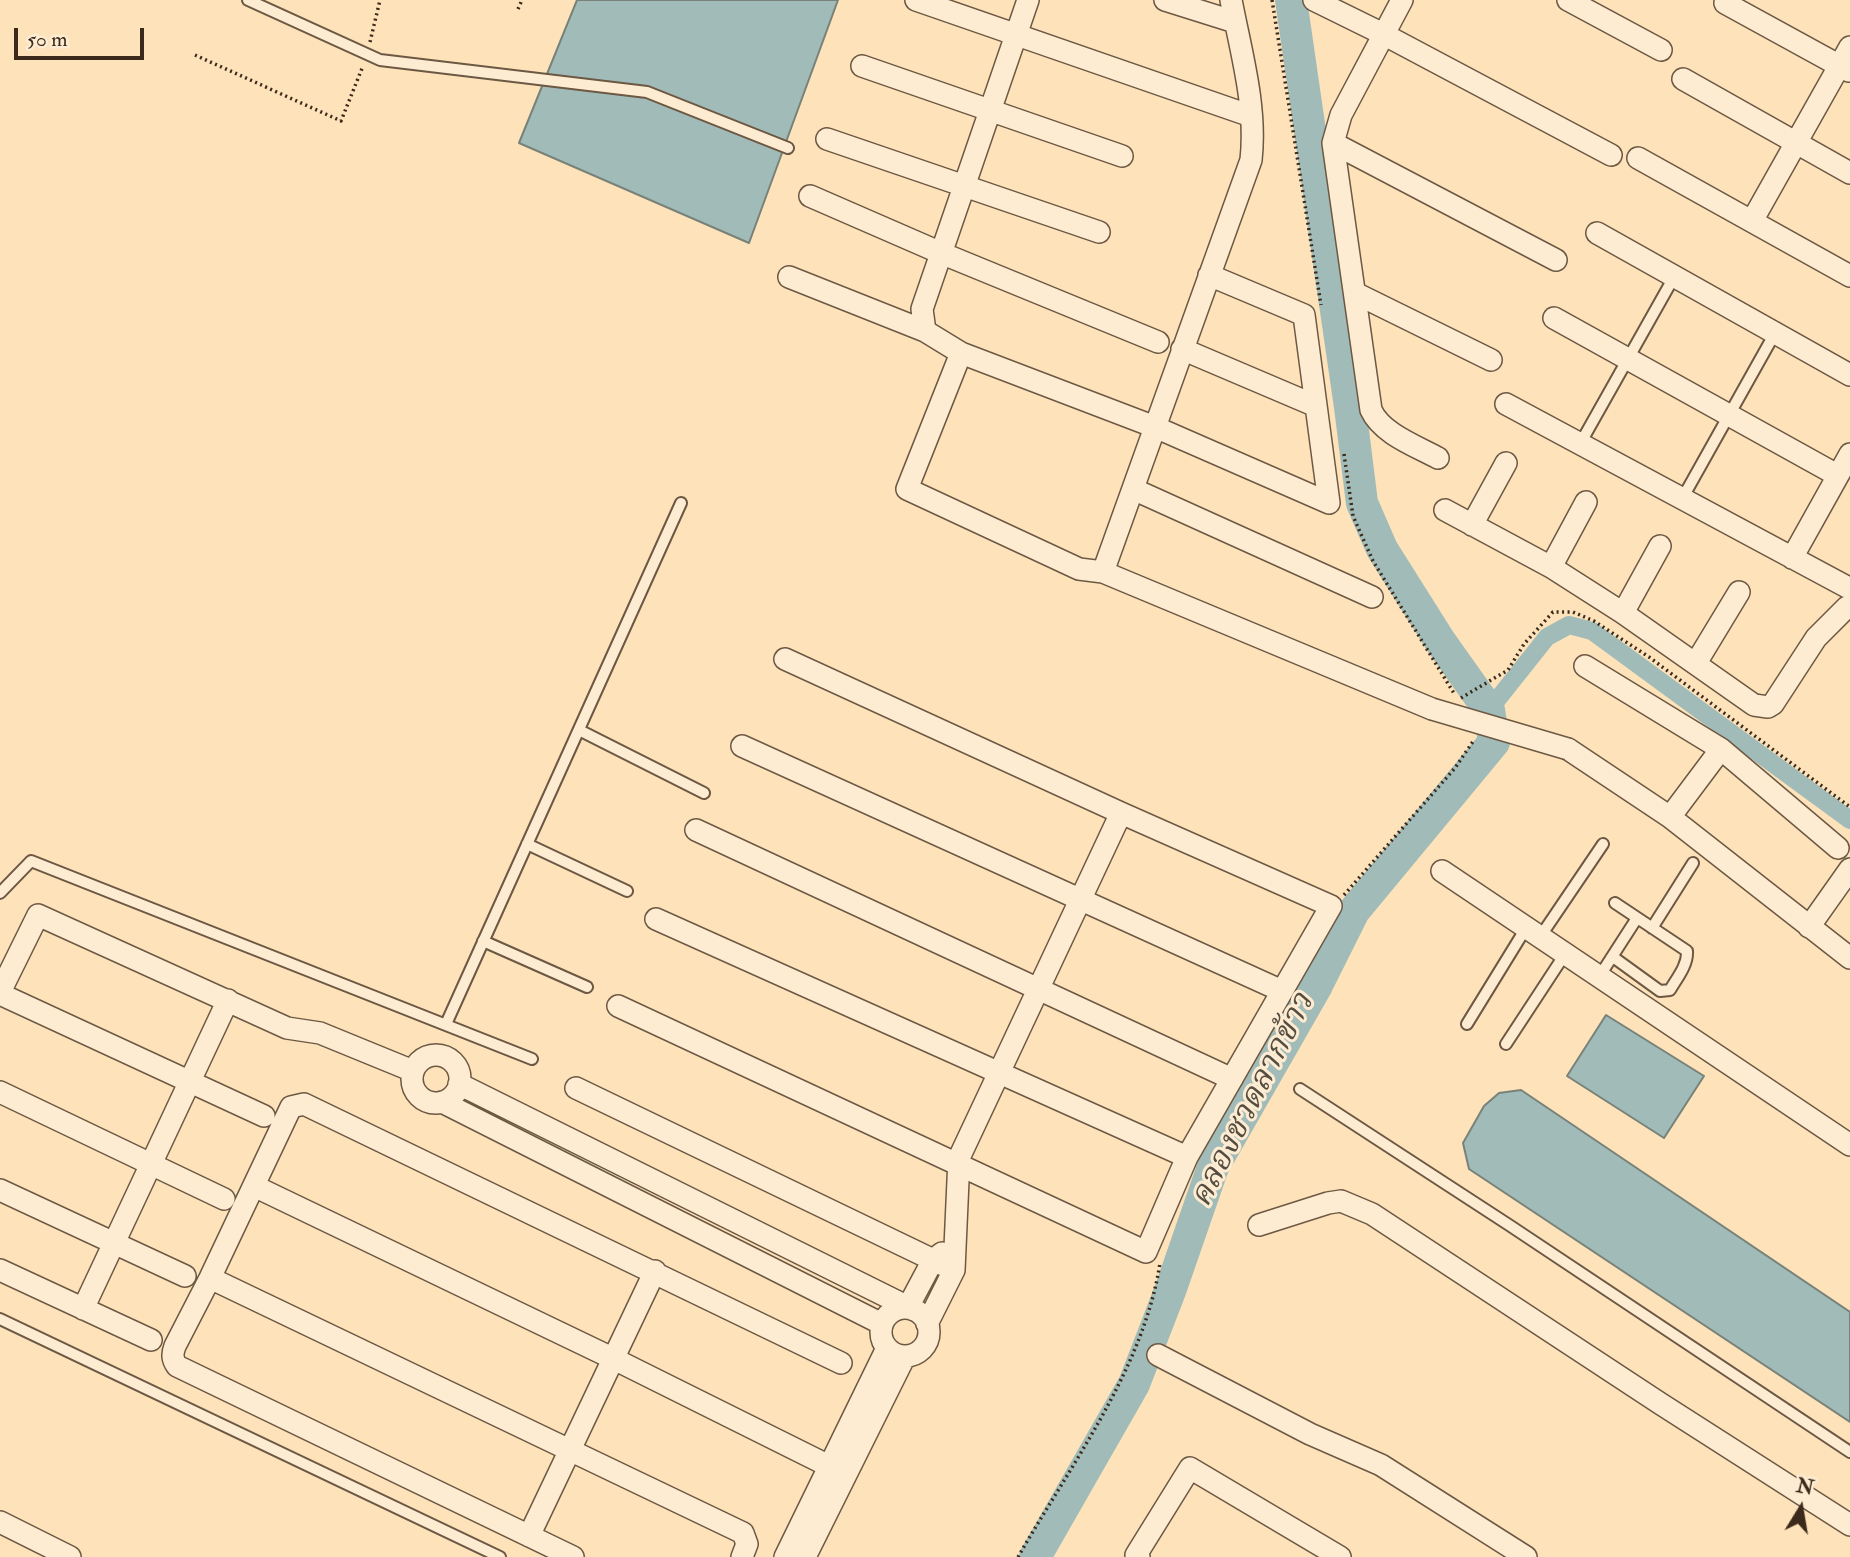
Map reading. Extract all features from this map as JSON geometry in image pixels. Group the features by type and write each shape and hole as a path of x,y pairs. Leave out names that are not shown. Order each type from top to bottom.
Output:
{"street":[{"path":"916,0 1251,116"},
{"path":"925,331 922,309 1028,0"},
{"path":"1165,0 1235,22"},
{"path":"1103,572 1251,160 1254,138 1231,0"},
{"path":"1314,0 1611,155"},
{"path":"1402,0 1342,115 1333,143 1371,410 1375,419 1384,427 1438,458"},
{"path":"1568,0 1661,50"},
{"path":"1725,3 1844,69"},
{"path":"1752,221 1795,143 1844,69 1850,47"},
{"path":"862,66 1122,156"},
{"path":"1683,79 1850,173"},
{"path":"827,139 1099,233"},
{"path":"1333,143 1556,260"},
{"path":"1638,158 1850,276"},
{"path":"810,196 1158,342"},
{"path":"1597,233 1850,375"},
{"path":"789,277 925,331 961,353 1155,427 1329,503 1304,314 1209,275"},
{"path":"1355,293 1491,360"},
{"path":"1554,318 1837,475"},
{"path":"1182,349 1316,406"},
{"path":"961,353 906,489 1079,569 1103,572 1432,709 1568,749 1670,817 1850,958"},
{"path":"1445,510 1551,567 1623,613 1754,705 1768,707 1773,704 1816,638 1848,597 1792,558 1506,404"},
{"path":"1792,558 1850,454"},
{"path":"1472,525 1506,463"},
{"path":"1133,489 1372,597"},
{"path":"1551,567 1586,502"},
{"path":"1623,613 1660,546"},
{"path":"1696,663 1739,592"},
{"path":"618,1006 1146,1252 1187,1157 1331,906 785,659"},
{"path":"1586,666 1721,749 1838,848"},
{"path":"742,746 1282,992"},
{"path":"1670,817 1721,749"},
{"path":"916,1314 954,1270 958,1158 1121,813"},
{"path":"696,830 1232,1079"},
{"path":"1809,927 1850,869"},
{"path":"1442,872 1850,1145"},
{"path":"264,1116 0,993 38,915 287,1028 320,1033 413,1071"},
{"path":"656,919 1187,1157"},
{"path":"83,1310 228,1000"},
{"path":"442,1102 453,1095 460,1077 456,1065 439,1055 421,1060 413,1071 412,1084 418,1095 429,1102 442,1102 882,1324"},
{"path":"459,1084 916,1314"},
{"path":"576,1088 954,1270"},
{"path":"0,1093 224,1199"},
{"path":"573,1557 177,1367 173,1357 175,1346 291,1108 304,1104 841,1363"},
{"path":"254,1186 612,1358 837,1470"},
{"path":"0,1190 113,1245 185,1276"},
{"path":"681,1222 693,1200"},
{"path":"1259,1225 1341,1201 1372,1214 1850,1525"},
{"path":"916,1314 933,1260 956,1241"},
{"path":"0,1270 150,1340"},
{"path":"529,1536 655,1272"},
{"path":"210,1278 743,1533 747,1544 742,1557"},
{"path":"908,1308 916,1314 926,1343 917,1352 896,1352 881,1337 882,1324 889,1313 908,1308"},
{"path":"785,1557 837,1470 896,1352"},
{"path":"1158,1355 1310,1434 1381,1465 1526,1557"},
{"path":"1139,1557 1136,1555 1190,1468 1340,1557"},
{"path":"805,1557 837,1470"},
{"path":"0,1522 70,1557"}],"lane":[{"path":"248,0 380,60 647,92 788,148"},
{"path":"1580,444 1674,276"},
{"path":"1682,499 1775,333"},
{"path":"446,1024 681,503"},
{"path":"579,730 704,793"},
{"path":"527,844 628,891"},
{"path":"1467,1024 1533,932 1602,844"},
{"path":"0,893 31,861 532,1059"},
{"path":"1652,928 1693,863"},
{"path":"1613,957 1660,991 1671,990 1686,962 1687,951 1615,903"},
{"path":"1599,976 1637,918"},
{"path":"483,941 587,987"},
{"path":"1506,1044 1565,954"},
{"path":"1300,1089 1510,1225 1850,1452"},
{"path":"0,1319 500,1557"}],"path":[{"path":"195,55 341,121 368,54 380,0"},
{"path":"518,9 522,0"},
{"path":"1272,0 1323,317"},
{"path":"1343,450 1353,516 1373,561 1463,708"},
{"path":"1458,700 1508,670 1524,643 1553,612 1573,612 1594,621 1649,657 1850,807"},
{"path":"1342,897 1455,768 1472,745 1477,733"},
{"path":"1018,1557 1113,1396 1149,1310 1156,1289 1161,1256"}],"water":[{"path":"577,0 838,0 749,243 519,143"},
{"path":"1606,1015 1704,1076 1664,1138 1567,1076"},
{"path":"1521,1090 1850,1312 1850,1422 1469,1169 1463,1143 1484,1106 1499,1093"}],"waterway":[{"name":"คลองชวดลากข้าว","path":"1035,1557 1134,1384 1213,1167 1316,987 1354,911 1494,742 1489,710 1440,641 1382,549 1362,503 1291,0"},
{"path":"1489,710 1547,637 1569,625 1592,631 1850,820"}]}
